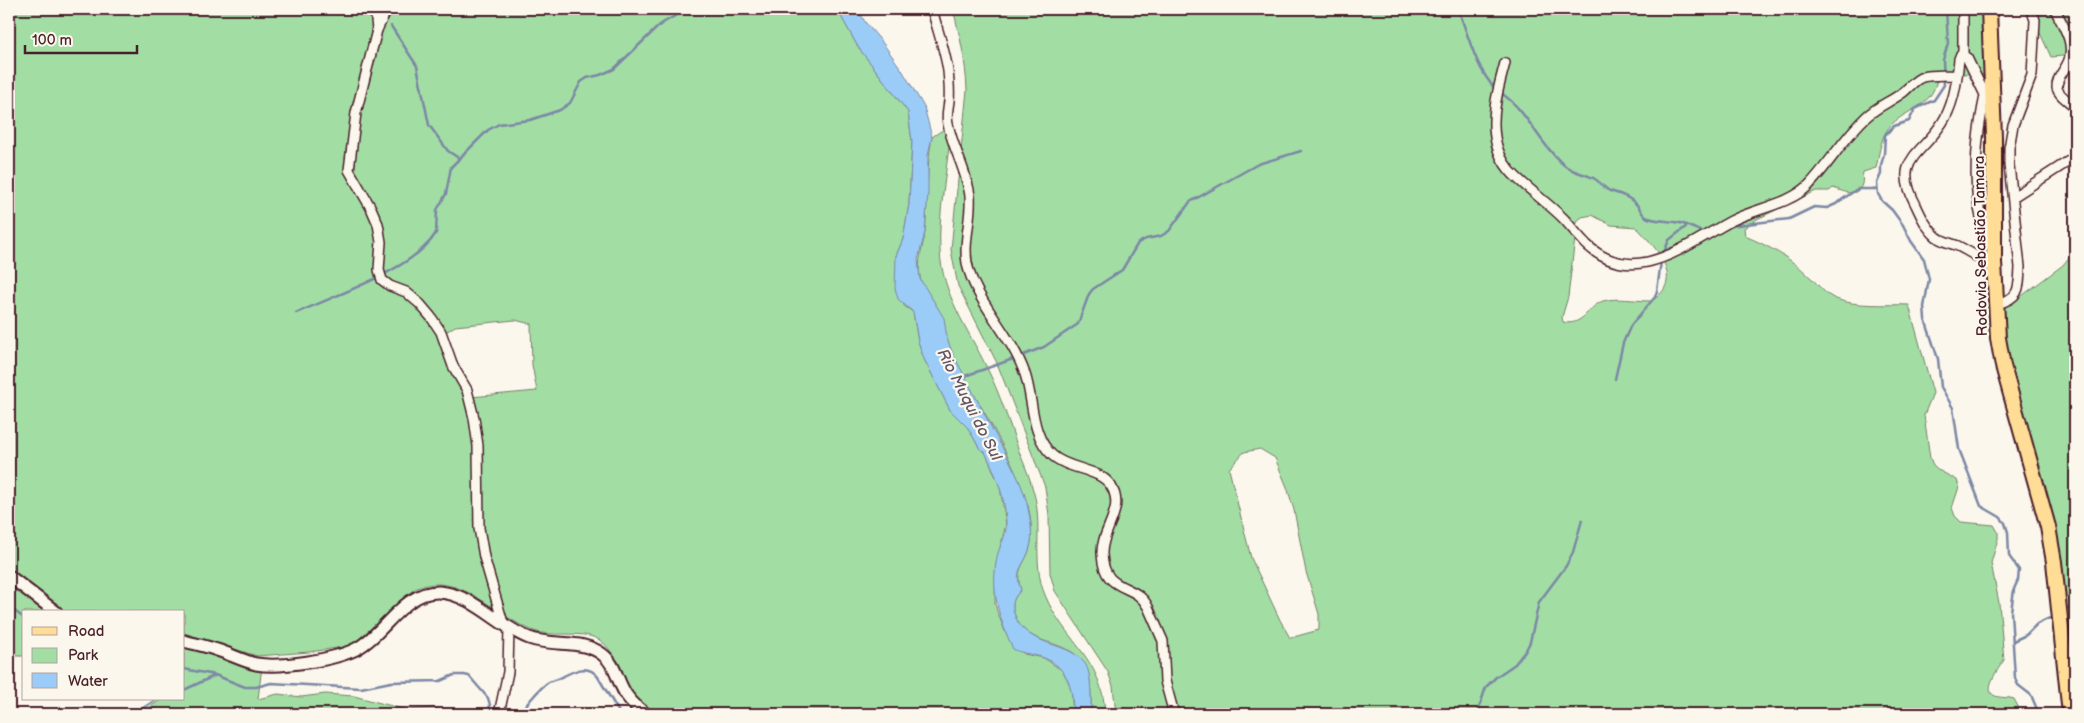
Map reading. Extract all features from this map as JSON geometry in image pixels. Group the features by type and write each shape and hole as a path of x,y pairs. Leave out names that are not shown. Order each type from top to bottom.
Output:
{"main road":[{"name":"Rodovia Sebastião Tamara","path":"1988,9 1995,172 1994,267 1998,338 2003,366 2036,482 2054,562 2070,714"},
{"path":"9,576 53,610"},
{"path":"185,641 215,649 256,664 292,663 330,658 358,648 384,627 402,608 419,597 429,593 440,592 454,595 540,642 582,645 596,650 610,662 627,696 646,714"}],"street":[{"path":"375,9 377,30"},
{"path":"387,9 377,30 356,113 348,161 349,170 378,224 381,242 379,270 382,280 390,286 406,292 431,317 440,332 453,366 467,390 478,446 478,516 480,538 484,557 506,625 508,672 499,714"},
{"path":"932,9 948,69 948,122 967,179 970,195 966,253 969,270 975,286 1017,353 1029,389 1036,430 1043,442 1052,455 1063,462 1103,477 1110,483 1114,492 1116,508 1103,542 1102,554 1105,568 1113,582 1122,588 1135,592 1146,601 1163,642 1165,681 1174,714"},
{"path":"1964,9 1963,54 1993,110"},
{"path":"1996,304 2013,298 2020,283 2009,148 2013,125 2032,75 2034,20 2031,9"},
{"path":"2055,9 2071,46 2069,59 2057,87 2059,92 2075,108"},
{"path":"1963,54 1959,58 1954,76 1956,89 1946,116 1938,129 1912,158 1906,168 1906,183 1924,222 1938,238 1994,267"},
{"path":"1505,63 1495,98 1493,115 1497,147 1504,162 1519,180 1563,219 1588,246 1616,262 1635,265 1672,254 1739,217 1766,206 1791,199 1807,187 1851,133 1874,110 1901,94 1920,78 1954,76"},
{"path":"1985,96 1976,152 1976,170 1982,219 1994,253"},
{"path":"2013,197 2059,169 2075,156"}],"green space":[{"path":"9,9 837,9 858,47 908,112 912,141 909,204 903,239 896,256 904,306 913,312 918,341 924,359 950,410 968,428 980,449 985,451 1000,487 1006,524 996,564 995,603 997,611 1006,634 1024,654 1044,658 1063,671 1071,687 1073,714 655,714 629,688 613,655 601,641 586,635 551,634 534,631 461,589 445,585 430,585 413,590 356,642 344,647 257,656 185,633 185,610 64,610 48,600 9,568","holes":["515,320 531,324 532,365 537,391 471,397 442,340 446,332 455,326"]},
{"path":"953,9 1983,9 1985,75 1950,73 1939,75 1928,99 1897,119 1887,130 1881,143 1876,168 1863,172 1862,184 1857,191 1849,193 1833,188 1829,191 1816,191 1757,219 1744,228 1745,236 1788,259 1832,297 1852,303 1909,305 1933,393 1924,415 1930,458 1933,465 1940,471 1957,480 1959,487 1952,508 1955,516 1961,522 1994,525 1998,532 1998,539 1991,563 1999,603 2004,660 1992,680 1990,691 1993,695 1999,697 2014,699 2022,714 1116,714 1113,686 1108,672 1055,591 1050,573 1049,515 1045,487 997,363 958,286 951,250 967,90 964,59","holes":["1592,215 1611,225 1636,227 1659,253 1667,273 1667,283 1661,293 1651,301 1620,299 1603,301 1575,322 1563,322 1562,317 1568,297 1577,221 1582,217","1260,449 1275,458 1287,487 1294,510 1306,572 1319,614 1319,630 1290,638 1251,558 1229,469 1244,452"]},
{"path":"2029,9 2075,9 2075,55 2051,57"},
{"path":"944,129 951,130 940,237 942,267 946,282 957,311 996,387 1030,481 1038,516 1039,569 1045,595 1062,625 1090,664 1103,695 1105,714 1091,714 1089,675 1081,660 1064,648 1031,635 1024,630 1014,613 1014,600 1021,590 1019,572 1031,542 1028,506 1003,447 952,353 936,306 921,281 919,265 925,232 930,149 932,137"},
{"path":"2075,250 2075,714 2067,641 2011,384 1999,302 2019,298 2063,265"},
{"path":"9,581 45,610 22,610 22,656 13,656 9,651"},
{"path":"185,643 262,666 258,699 278,694 301,697 325,694 354,696 407,710 433,708 458,714 139,714 160,700 185,700"}],"water":[{"name":"Rio Muqui do Sul","path":"837,9 858,9 865,22 902,70 924,107 932,137 928,155 925,232 918,260 920,279 944,318 947,338 952,352 1016,473 1027,503 1032,534 1031,543 1019,572 1018,577 1021,590 1014,600 1014,613 1020,625 1028,633 1069,651 1086,665 1090,682 1091,714 1073,714 1072,697 1068,681 1052,662 1013,649 1000,615 995,593 995,570 1006,528 1006,515 1000,487 985,452 980,449 968,428 950,410 924,359 918,341 913,312 898,299 895,288 896,256 903,239 909,204 912,141 908,112 858,47"}],"waterway":[{"path":"296,313 372,280 411,258 426,246 436,233 437,210 446,194 451,167 488,130 499,124 530,120 560,110 570,103 581,82 587,78 614,69 661,24 687,9"},
{"path":"1458,9 1478,62 1496,90"},
{"path":"1946,9 1948,43 1943,60 1944,85 1934,100 1915,109 1909,121 1894,126 1885,135 1881,174 1877,183 1878,194 1903,225 1911,241 1924,259 1929,279 1924,307 1925,319 1938,359 1941,387 1953,408 1959,449 1981,506 2000,517 2005,523 2008,532 2009,556 2019,570 2011,612 2015,678 2018,685 2031,695 2039,714"},
{"path":"391,26 417,66 429,125 448,151 460,159"},
{"path":"1501,93 1518,108 1555,157 1568,168 1597,180 1608,190 1625,196 1646,217 1654,220 1680,223 1704,233"},
{"path":"1021,356 1044,347 1078,324 1089,294 1093,289 1122,270 1138,243 1161,236 1169,231 1190,202 1258,164 1301,151"},
{"path":"1730,226 1789,219 1814,207 1827,208 1857,189 1877,189"},
{"path":"1663,255 1669,240 1687,226"},
{"path":"1615,379 1623,343 1631,325 1655,297 1661,261"},
{"name":"Rio Muqui do Sul","path":"962,377 1016,358"},
{"path":"1477,714 1486,687 1496,677 1515,664 1526,650 1530,642 1539,602 1566,566 1573,552 1582,520"},
{"path":"2064,611 2075,602"},
{"path":"9,607 22,617"},
{"path":"2013,641 2026,635 2037,624 2054,616"},
{"path":"185,669 215,675 245,687 256,687 271,683 361,688 391,682 440,681 454,675 464,675 469,676 488,698 490,705 488,714"},
{"path":"520,714 547,683 575,671 585,669 590,670 598,677 620,714"},
{"path":"185,690 214,676"},
{"path":"134,714 155,700"}]}
